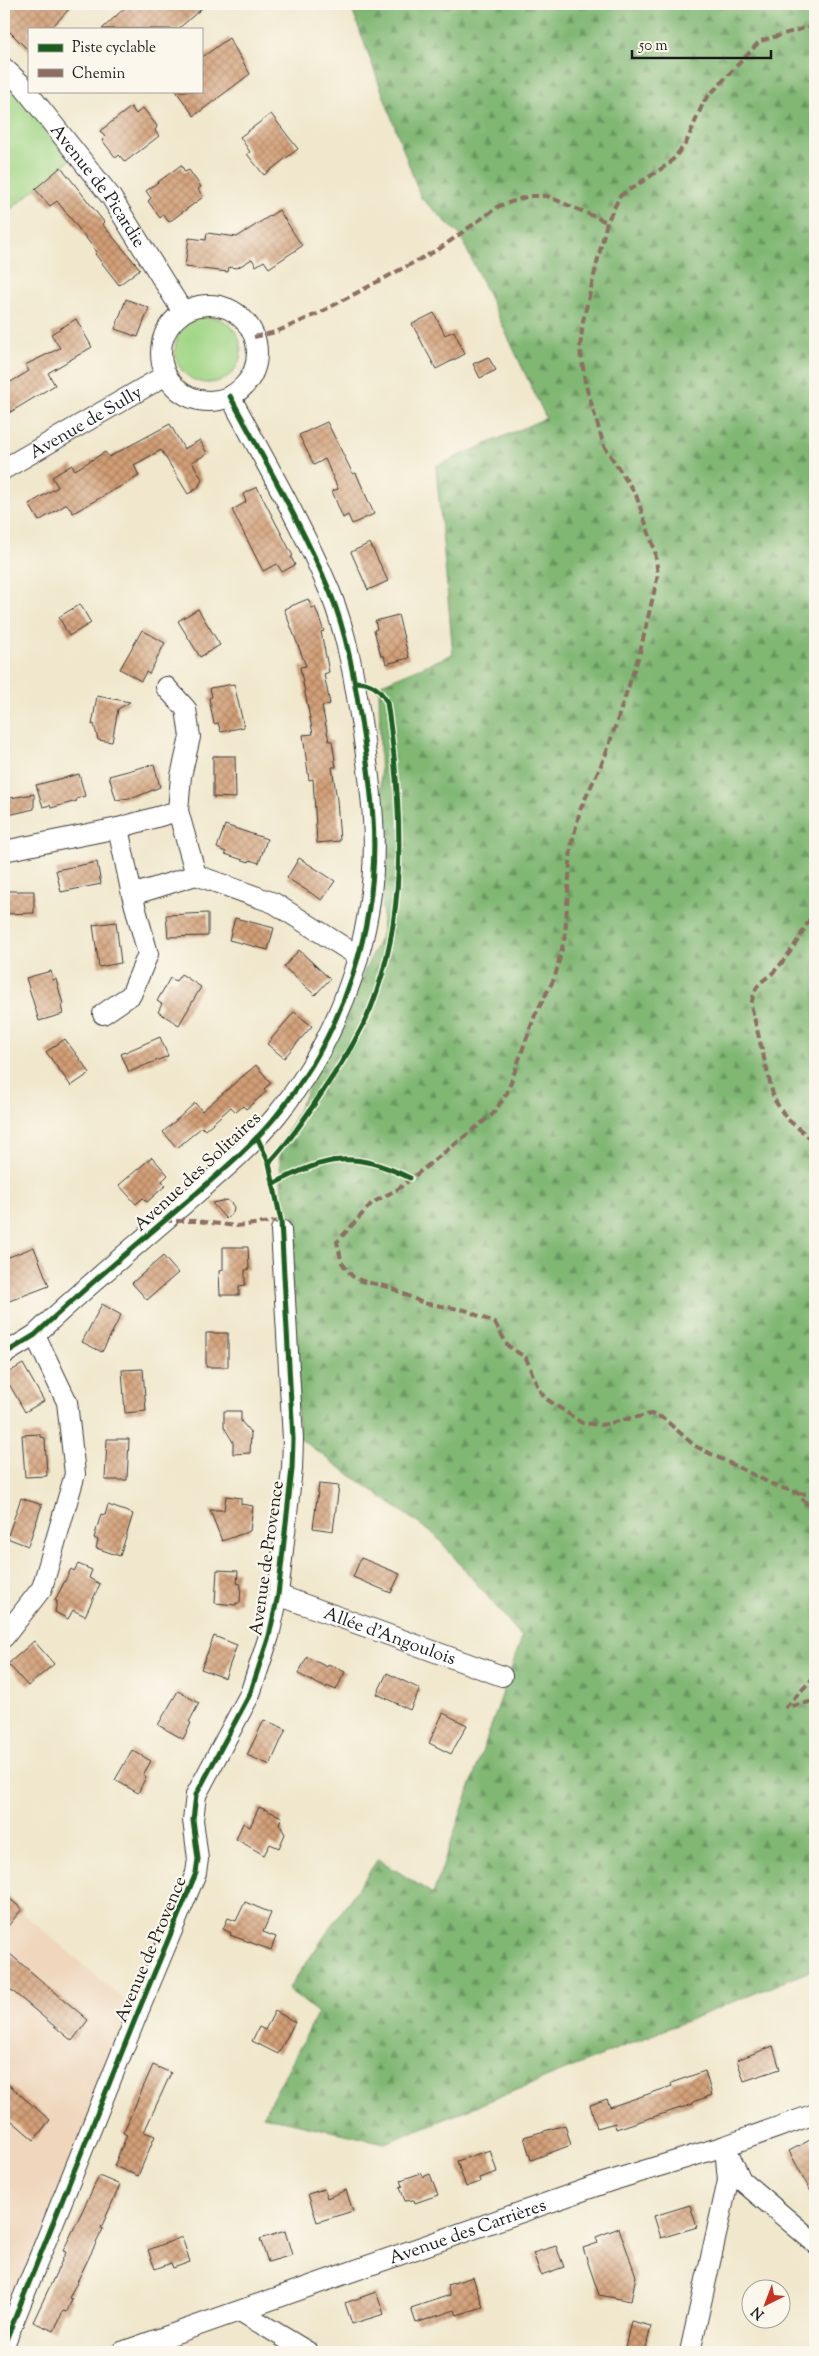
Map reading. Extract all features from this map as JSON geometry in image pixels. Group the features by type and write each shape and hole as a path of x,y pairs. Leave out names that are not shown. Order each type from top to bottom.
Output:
{"street":[{"name":"Avenue de Picardie","path":"4,68 21,84 111,197 183,312"},
{"path":"196,306 218,306 238,314 248,324 254,337 257,351 256,364 242,388 230,396 216,400 194,398 175,387 166,375 161,347 165,333 172,321 183,312 196,306"},
{"name":"Avenue de Sully","path":"4,469 166,375"},
{"name":"Avenue des Solitaires","path":"4,1354 35,1335 233,1162 275,1118 314,1064 344,999 358,956 369,906 373,821 366,748 350,656 338,613 323,577 230,396"},
{"path":"166,687 186,709 190,738 181,776 178,811 196,875"},
{"path":"4,851 118,828 178,811"},
{"path":"103,1014 131,995 148,954 132,895 118,828"},
{"path":"132,895 196,875 274,903 358,956"},
{"name":"Avenue de Provence","path":"4,2345 138,2012 191,1890 198,1859 193,1820 196,1795 250,1694 270,1636 278,1595 292,1470 293,1439 281,1230"},
{"path":"4,1637 42,1588 75,1474 68,1402 35,1335"},
{"name":"Allée d'Angoulois","path":"278,1595 502,1676"},
{"name":"Avenue des Carrières","path":"122,2352 607,2182 725,2146 815,2114"},
{"path":"725,2146 741,2180 815,2243"},
{"path":"690,2352 728,2182 725,2146"},
{"path":"240,2311 308,2352"}],"shaded area":[{"path":"4,1897 138,2012 4,2322"}],"green space":[{"path":"350,4 815,4 815,1969 385,2143 263,2116 318,2013 288,1989 378,1859 433,1894 522,1637 436,1536 299,1438 279,1150 383,932 379,685 453,654 436,466 546,418 460,235 421,198"},
{"path":"4,75 75,156 4,215"},
{"path":"208,317 221,319 231,327 239,337 241,350 239,363 231,373 221,381 208,383 195,381 185,373 177,363 175,350 177,337 185,327 195,319"}],"building":[{"path":"4,4 74,4 51,28 28,28 28,50 4,26"},
{"path":"129,4 207,4 179,28 103,28"},
{"path":"229,38 250,74 194,116 177,92 202,92 202,57"},
{"path":"131,107 136,114 143,108 157,126 155,131 159,136 125,162 119,155 116,158 102,140 105,137 100,131"},
{"path":"271,114 298,149 264,175 247,154 250,152 240,137"},
{"path":"181,165 185,172 189,170 201,187 198,189 203,197 169,222 163,215 160,218 148,201 151,198 146,191"},
{"path":"61,167 104,222 102,224 140,269 119,285 95,254 97,252 57,201 50,206 35,189"},
{"path":"279,210 302,246 269,268 264,261 256,266 252,259 237,268 229,267 228,272 185,267 189,238 206,240 207,233 237,237"},
{"path":"126,299 149,308 138,337 115,329"},
{"path":"434,313 445,335 454,331 465,354 436,369 412,324"},
{"path":"76,319 92,347 48,373 55,385 4,416 4,386 29,371 25,365 60,348 51,334"},
{"path":"488,357 496,370 480,378 473,364"},
{"path":"327,422 353,474 356,473 374,514 352,524 348,515 343,518 332,491 338,489 325,459 314,465 299,435"},
{"path":"170,424 184,449 200,440 207,454 192,462 202,479 198,488 188,494 161,450 134,465 139,476 73,513 67,504 39,521 29,504 58,487 52,477 72,465 75,470 105,452 109,457"},
{"path":"257,487 293,556 291,557 295,565 282,572 277,564 263,571 232,510 246,502 243,494"},
{"path":"370,543 388,581 368,590 351,552"},
{"path":"308,599 312,608 315,607 324,631 321,632 329,672 324,674 330,704 322,706 329,741 332,741 336,767 332,767 340,841 317,843 313,779 309,780 303,735 313,734 300,667 306,666 284,609"},
{"path":"80,604 91,623 69,636 59,617"},
{"path":"198,609 220,645 200,657 178,621"},
{"path":"398,615 409,658 386,664 384,656 381,656 374,630 377,629 375,621"},
{"path":"142,630 165,643 149,674 146,672 141,681 120,669"},
{"path":"234,684 244,727 221,732 218,723 214,724 209,698 212,697 210,688"},
{"path":"97,696 130,702 118,709 112,742 98,740 94,724 92,725"},
{"path":"213,756 235,756 236,798 213,797"},
{"path":"154,764 160,787 136,797 116,800 109,776"},
{"path":"79,774 85,796 76,799 77,801 51,808 50,805 43,807 36,785"},
{"path":"34,794 34,809 4,816 4,799"},
{"path":"225,825 267,839 259,863 250,860 249,862 225,854 226,852 217,848"},
{"path":"299,858 335,881 322,900 287,878"},
{"path":"97,862 101,884 61,892 56,870"},
{"path":"4,891 34,891 34,913 4,914"},
{"path":"208,913 208,936 168,937 166,915"},
{"path":"235,918 274,928 268,950 229,940"},
{"path":"116,922 121,963 99,967 93,925"},
{"path":"299,950 330,979 315,995 284,967"},
{"path":"51,971 53,980 56,979 63,1004 61,1005 63,1014 39,1021 26,978"},
{"path":"181,974 201,987 179,1025 158,1012 162,1004 157,1001 170,978 176,981"},
{"path":"294,1012 312,1026 284,1058 267,1044"},
{"path":"160,1037 168,1056 129,1072 121,1054"},
{"path":"65,1039 90,1073 71,1086 46,1052"},
{"path":"256,1065 271,1083 264,1089 266,1092 246,1109 243,1106 236,1112 231,1107 205,1130 202,1127 177,1148 163,1132 195,1103 202,1111"},
{"path":"152,1157 168,1175 162,1181 166,1185 147,1202 143,1198 136,1204 119,1185"},
{"path":"227,1200 234,1207 233,1213 226,1219 212,1203"},
{"path":"34,1247 49,1286 4,1303 4,1259"},
{"path":"223,1247 248,1247 249,1269 245,1270 245,1285 239,1286 239,1295 220,1295 219,1271 223,1270"},
{"path":"163,1256 178,1273 147,1300 132,1283"},
{"path":"102,1304 121,1315 102,1352 82,1342"},
{"path":"206,1333 228,1333 228,1367 206,1367"},
{"path":"23,1364 44,1401 25,1412 4,1375"},
{"path":"143,1369 146,1411 125,1413 122,1370"},
{"path":"224,1411 241,1411 241,1421 251,1433 250,1453 233,1454 233,1442 224,1427"},
{"path":"40,1434 40,1437 45,1438 47,1476 25,1477 22,1435"},
{"path":"107,1439 129,1439 127,1480 105,1480"},
{"path":"319,1484 339,1486 333,1531 313,1528"},
{"path":"226,1496 241,1498 241,1504 253,1506 250,1531 222,1541 210,1510 224,1510"},
{"path":"21,1498 42,1505 28,1546 7,1538"},
{"path":"108,1505 133,1514 120,1556 96,1548 98,1540 94,1538 101,1514 105,1515"},
{"path":"361,1558 400,1574 391,1593 353,1577"},
{"path":"78,1564 92,1570 89,1578 100,1584 85,1616 73,1610 68,1619 55,1612 57,1601 55,1600 71,1569 74,1571"},
{"path":"217,1570 238,1571 237,1583 241,1584 240,1603 236,1603 236,1605 215,1603"},
{"path":"214,1636 237,1645 225,1678 201,1669"},
{"path":"34,1641 54,1664 28,1686 8,1664"},
{"path":"307,1657 327,1667 328,1664 345,1672 336,1690 327,1686 326,1688 298,1674"},
{"path":"387,1673 420,1689 410,1710 377,1694"},
{"path":"178,1691 199,1703 183,1739 158,1725"},
{"path":"443,1713 467,1725 451,1754 429,1743"},
{"path":"264,1720 286,1729 270,1765 247,1755"},
{"path":"132,1750 151,1761 143,1775 146,1777 138,1793 115,1780"},
{"path":"259,1807 282,1817 279,1824 285,1834 279,1848 270,1844 264,1855 236,1839 243,1823 250,1827"},
{"path":"4,1894 22,1909 4,1931"},
{"path":"245,1902 271,1913 263,1932 276,1937 271,1950 230,1935 231,1933 223,1929 228,1918 236,1921"},
{"path":"4,1949 88,2020 72,2041 4,1984"},
{"path":"275,2011 295,2022 278,2054 252,2041 259,2027 265,2030"},
{"path":"773,2046 780,2069 744,2081 737,2060"},
{"path":"153,2065 171,2073 144,2132 155,2136 138,2176 114,2166 127,2135 123,2133"},
{"path":"705,2071 712,2095 693,2102 693,2104 616,2129 615,2123 597,2128 590,2105 607,2099 610,2107 672,2086 671,2083"},
{"path":"4,2081 50,2120 34,2140 4,2114"},
{"path":"565,2125 571,2145 531,2160 524,2137"},
{"path":"810,2140 815,2149 815,2199 789,2151"},
{"path":"490,2150 497,2172 479,2178 480,2182 466,2187 457,2161"},
{"path":"421,2173 423,2177 430,2174 438,2195 415,2203 414,2200 405,2201 400,2187 403,2186 401,2180"},
{"path":"99,2176 120,2185 101,2228 103,2229 69,2298 72,2299 67,2312 63,2311 54,2331 33,2322 66,2252 63,2251"},
{"path":"324,2189 327,2198 346,2190 353,2211 317,2222 308,2194"},
{"path":"690,2205 697,2227 661,2238 654,2216"},
{"path":"619,2228 636,2276 631,2301 599,2295 583,2248 598,2243 596,2237"},
{"path":"285,2231 292,2255 268,2262 260,2239"},
{"path":"182,2237 190,2262 173,2268 171,2263 155,2269 148,2250"},
{"path":"556,2246 564,2267 541,2275 533,2253"},
{"path":"473,2277 483,2307 457,2315 455,2310 416,2323 411,2308 450,2295 447,2285"},
{"path":"376,2292 384,2314 352,2324 345,2303"},
{"path":"631,2321 651,2326 645,2352 625,2348"}],"marked path":[{"path":"815,25 760,41 704,101 686,143 670,163 620,196 607,222 583,321 580,349 586,386 604,446 636,495 655,551 658,575 640,652 606,754 580,810 571,847 565,936 555,977 535,1015 507,1093 493,1114 398,1189 372,1203 337,1242 342,1263 352,1276 362,1281 389,1287 423,1303 465,1310 495,1323 508,1346 526,1358 539,1390 545,1398 582,1423 601,1425 651,1414 663,1418 695,1446 776,1486 798,1493 810,1508 815,1521"},
{"path":"254,337 276,332 317,314 439,249 499,206 529,196 547,196 607,222"},
{"path":"815,908 790,952 775,971 762,981 756,989 751,1005 774,1099 786,1118 815,1142"},
{"path":"164,1221 197,1221 236,1226 281,1221"},
{"path":"798,1493 815,1495"},
{"path":"815,1676 786,1707 815,1701"}],"cycle path":[{"path":"4,1354 35,1335 220,1173 266,1128 300,1084 320,1050 338,1014 363,938 370,899 374,859 373,819 370,782 353,672 336,608 319,567 230,396"},
{"path":"269,1163 309,1112 360,1032 377,991 394,921 399,848 398,811 396,774 387,702 374,687 366,683 355,682"},
{"path":"4,2345 196,1873 198,1859 193,1820 196,1795 250,1694 269,1636 278,1595 292,1469 293,1439 281,1221 269,1163 257,1137"},
{"path":"273,1184 309,1167 340,1160 372,1163 410,1178"}]}
